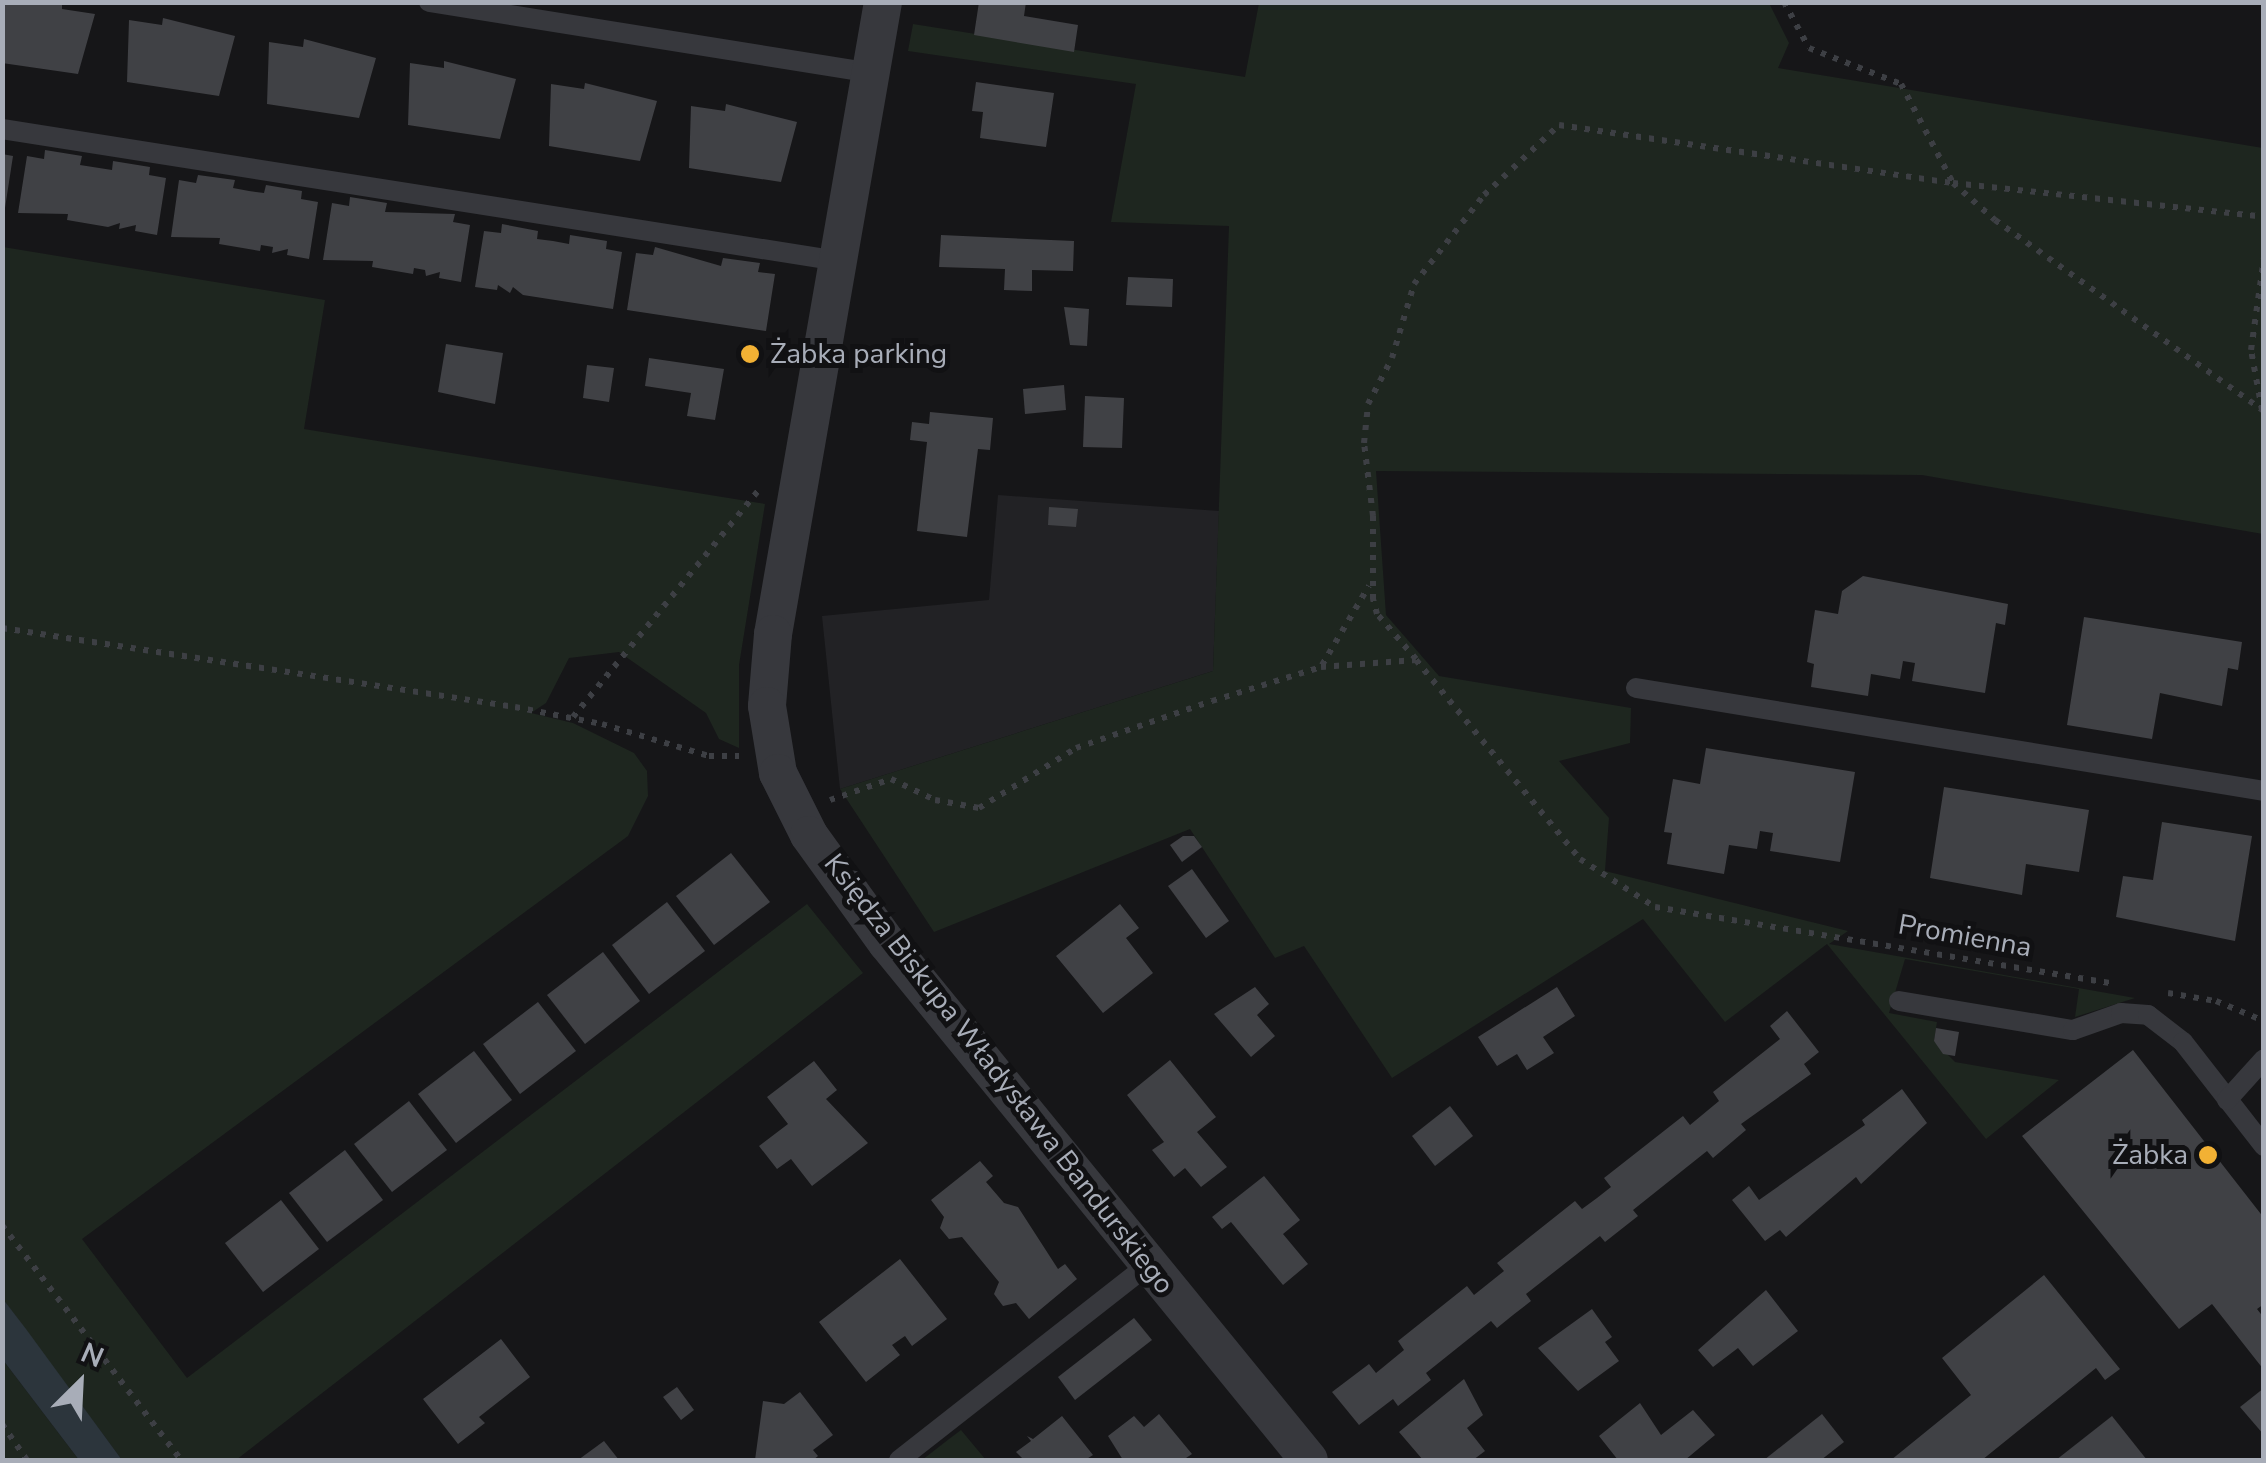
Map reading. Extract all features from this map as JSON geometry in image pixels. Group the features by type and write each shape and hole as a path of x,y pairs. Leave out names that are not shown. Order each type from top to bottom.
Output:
{"street":[{"name":"Księdza Biskupa Władysława Bandurskiego","path":"883,2 773,634 767,706 773,754 798,816 887,943 1309,1460"}],"lane":[{"path":"428,2 871,73"},
{"path":"2,130 838,261"},
{"path":"1636,688 2264,791"},
{"path":"1899,1001 2073,1030 2121,1013 2148,1015 2184,1042 2264,1146"},
{"path":"2227,1100 2264,1060"},
{"path":"900,1460 1149,1264"}],"path":[{"path":"1784,2 1808,48 1902,84 1952,184 2263,411"},
{"path":"1416,660 1377,614 1370,582 1368,404 1392,358 1400,314 1414,284 1484,196 1558,124 1952,184 2264,217"},
{"path":"2263,411 2251,350 2264,258"},
{"path":"572,718 761,486"},
{"path":"1321,666 1370,582"},
{"path":"2,628 572,718 708,756 773,754"},
{"path":"870,782 891,779 935,800 978,808 1076,748 1321,666 1416,660"},
{"name":"Promienna","path":"1416,660 1580,859 1655,907 2120,985"},
{"path":"2158,992 2216,1001 2264,1021"},
{"path":"2,1225 180,1460"},
{"path":"2,1424 27,1460"}],"shaded area":[{"path":"1259,3 1769,3 1789,43 1778,68 2263,148 2263,534 1922,475 1376,471 1386,615 1439,676 1631,708 1630,743 1559,761 1609,818 1605,871 1848,931 1829,944 2135,998 2075,1017 2079,989 1905,959 1889,1013 1937,1022 1934,1041 1955,1062 2059,1080 1986,1139 1827,944 1725,1022 1643,919 1392,1078 1304,946 1275,958 1190,829 934,932 840,789 1213,671 1229,226 1111,222 1136,84 908,51 913,24 1245,77"},
{"path":"3,247 325,300 304,429 765,504 739,665 739,748 719,739 706,713 619,652 569,658 546,703 531,713 573,723 634,753 647,771 648,796 628,836 82,1239 187,1378 807,904 863,973 236,1460 122,1460 3,1299"},
{"path":"998,495 1219,511 1213,671 840,789 822,616 989,600"},
{"path":"3,1299 122,1460 79,1460 3,1360"},
{"path":"3,1360 79,1460 3,1460"},
{"path":"961,1430 986,1460 922,1460 949,1439"}],"building":[{"path":"2,2 62,2 62,9 95,14 78,74 2,63"},
{"path":"979,2 1026,2 1024,16 1078,25 1074,52 974,35"},
{"path":"163,18 235,36 219,96 127,82 129,20 162,25"},
{"path":"304,39 376,58 359,118 267,104 269,42 303,47"},
{"path":"444,61 516,79 500,139 408,125 410,63 444,68"},
{"path":"976,82 1054,93 1046,147 980,138 983,112 972,111"},
{"path":"585,83 657,101 640,161 549,146 551,84 584,89"},
{"path":"726,104 797,122 781,182 689,168 691,106 725,111"},
{"path":"45,150 82,156 80,165 112,170 113,161 150,167 149,175 166,178 157,235 135,231 136,225 119,229 120,223 108,227 67,220 68,214 18,213 27,156 44,159"},
{"path":"2,154 13,156 5,208 2,208"},
{"path":"198,175 235,180 233,188 249,191 264,193 266,185 302,191 301,199 318,202 309,259 287,255 288,249 272,253 273,247 261,245 260,251 219,244 220,238 171,237 179,180 196,183"},
{"path":"350,197 387,203 385,212 455,214 453,222 470,225 461,282 439,278 440,272 426,276 425,270 414,268 413,274 372,267 373,261 323,260 332,203 349,206"},
{"path":"502,224 538,231 537,239 569,244 570,235 607,241 606,249 622,252 613,309 523,295 513,287 510,293 498,285 497,290 475,287 484,231 501,233"},
{"path":"941,235 1074,241 1073,271 1032,270 1032,291 1004,290 1005,269 939,267"},
{"path":"655,247 721,266 723,258 760,263 758,272 775,274 766,331 627,310 636,253 653,255"},
{"path":"1128,277 1173,279 1172,307 1126,305"},
{"path":"1064,307 1089,309 1087,346 1070,345"},
{"path":"446,344 503,353 495,404 438,392"},
{"path":"649,358 724,369 715,420 687,416 691,393 645,386"},
{"path":"587,365 614,368 609,402 583,398"},
{"path":"1064,385 1066,410 1025,414 1023,389"},
{"path":"1085,396 1124,398 1122,448 1083,447"},
{"path":"930,412 993,418 990,450 978,449 967,537 917,531 927,442 910,440 912,422 929,424"},
{"path":"1049,507 1078,509 1076,527 1048,525"},
{"path":"1863,576 2008,604 2005,625 1996,623 1985,693 1912,681 1915,663 1903,661 1900,679 1871,674 1868,696 1811,687 1814,664 1807,662 1815,610 1838,614 1842,591"},
{"path":"2084,617 2242,642 2238,670 2228,668 2222,706 2160,693 2152,739 2067,725"},
{"path":"1706,748 1855,772 1840,862 1770,851 1773,833 1760,831 1757,849 1729,845 1724,874 1667,864 1672,833 1664,832 1673,779 1700,784"},
{"path":"1944,787 2089,810 2079,872 2026,864 2022,895 1930,878"},
{"path":"2162,822 2252,836 2235,941 2116,917 2123,876 2153,880"},
{"path":"1183,836 1194,836 1202,847 1182,862 1170,845"},
{"path":"731,853 770,902 714,945 676,896"},
{"path":"1192,869 1229,921 1206,938 1168,886"},
{"path":"667,902 705,951 649,994 612,945"},
{"path":"1120,904 1139,928 1126,938 1153,973 1103,1013 1056,956"},
{"path":"603,952 640,1001 585,1044 547,995"},
{"path":"1255,987 1269,1004 1257,1015 1275,1036 1251,1057 1214,1014"},
{"path":"1557,987 1575,1016 1543,1037 1554,1053 1527,1070 1517,1054 1497,1066 1478,1037"},
{"path":"538,1002 576,1051 520,1094 483,1044"},
{"path":"1787,1011 1819,1052 1804,1064 1811,1074 1741,1124 1746,1130 1713,1158 1707,1151 1633,1210 1638,1216 1605,1242 1600,1236 1526,1294 1531,1301 1497,1328 1491,1321 1426,1373 1431,1380 1398,1406 1393,1399 1359,1425 1332,1392 1369,1364 1376,1373 1404,1350 1398,1341 1467,1286 1474,1295 1504,1271 1497,1263 1575,1201 1582,1209 1611,1187 1604,1178 1683,1116 1690,1125 1719,1101 1713,1092 1780,1039 1770,1026"},
{"path":"1936,1028 1959,1032 1955,1056 1943,1054 1934,1041"},
{"path":"2133,1050 2264,1218 2264,1304 2257,1309 2264,1318 2264,1370 2212,1304 2179,1329 2022,1136"},
{"path":"474,1051 512,1100 456,1143 418,1094"},
{"path":"1170,1060 1216,1117 1197,1132 1227,1167 1201,1187 1185,1168 1174,1177 1152,1150 1164,1142 1127,1095"},
{"path":"814,1061 837,1090 826,1099 868,1143 812,1186 791,1159 777,1169 759,1146 788,1124 767,1097"},
{"path":"1902,1089 1927,1123 1861,1184 1856,1177 1786,1237 1780,1230 1765,1241 1732,1200 1749,1186 1759,1200 1865,1125 1862,1120"},
{"path":"409,1101 447,1150 392,1192 354,1144"},
{"path":"1450,1106 1473,1136 1435,1166 1412,1136"},
{"path":"345,1150 383,1200 327,1242 289,1193"},
{"path":"980,1161 993,1176 986,1182 1004,1203 1018,1207 1058,1269 1065,1264 1077,1279 1029,1319 1016,1303 1003,1306 994,1294 999,1282 962,1237 949,1239 940,1228 944,1217 931,1200"},
{"path":"1264,1176 1300,1220 1283,1234 1308,1264 1283,1285 1231,1222 1222,1229 1212,1217"},
{"path":"281,1200 319,1249 263,1292 225,1243"},
{"path":"900,1259 947,1319 912,1346 905,1336 892,1345 900,1355 866,1382 819,1322"},
{"path":"2044,1275 2120,1369 2105,1380 2096,1368 1982,1460 1891,1460 1971,1395 1942,1358"},
{"path":"1766,1290 1798,1331 1753,1366 1738,1348 1713,1367 1698,1350"},
{"path":"1592,1309 1612,1337 1605,1342 1619,1361 1578,1391 1538,1348"},
{"path":"1134,1318 1152,1340 1075,1400 1058,1377"},
{"path":"501,1339 530,1377 479,1417 485,1423 458,1444 423,1399"},
{"path":"1464,1379 1483,1415 1467,1428 1485,1451 1473,1460 1423,1460 1399,1432"},
{"path":"677,1387 694,1410 681,1420 663,1397"},
{"path":"2264,1388 2264,1435 2240,1407"},
{"path":"800,1392 833,1435 813,1450 818,1456 813,1460 755,1460 763,1401 784,1404"},
{"path":"1640,1403 1661,1435 1693,1410 1715,1435 1685,1460 1618,1460 1599,1436"},
{"path":"1159,1414 1192,1454 1183,1460 1123,1460 1108,1436 1134,1416 1144,1427"},
{"path":"1822,1414 1844,1442 1821,1460 1764,1460"},
{"path":"1062,1416 1093,1455 1085,1460 1024,1460 1016,1452 1031,1441 1027,1436 1033,1439"},
{"path":"2112,1416 2147,1460 2056,1460"},
{"path":"604,1441 619,1460 578,1460"}],"place":[{"name":"Żabka parking","path":"750,354"},
{"name":"Żabka","path":"2208,1155"}]}
